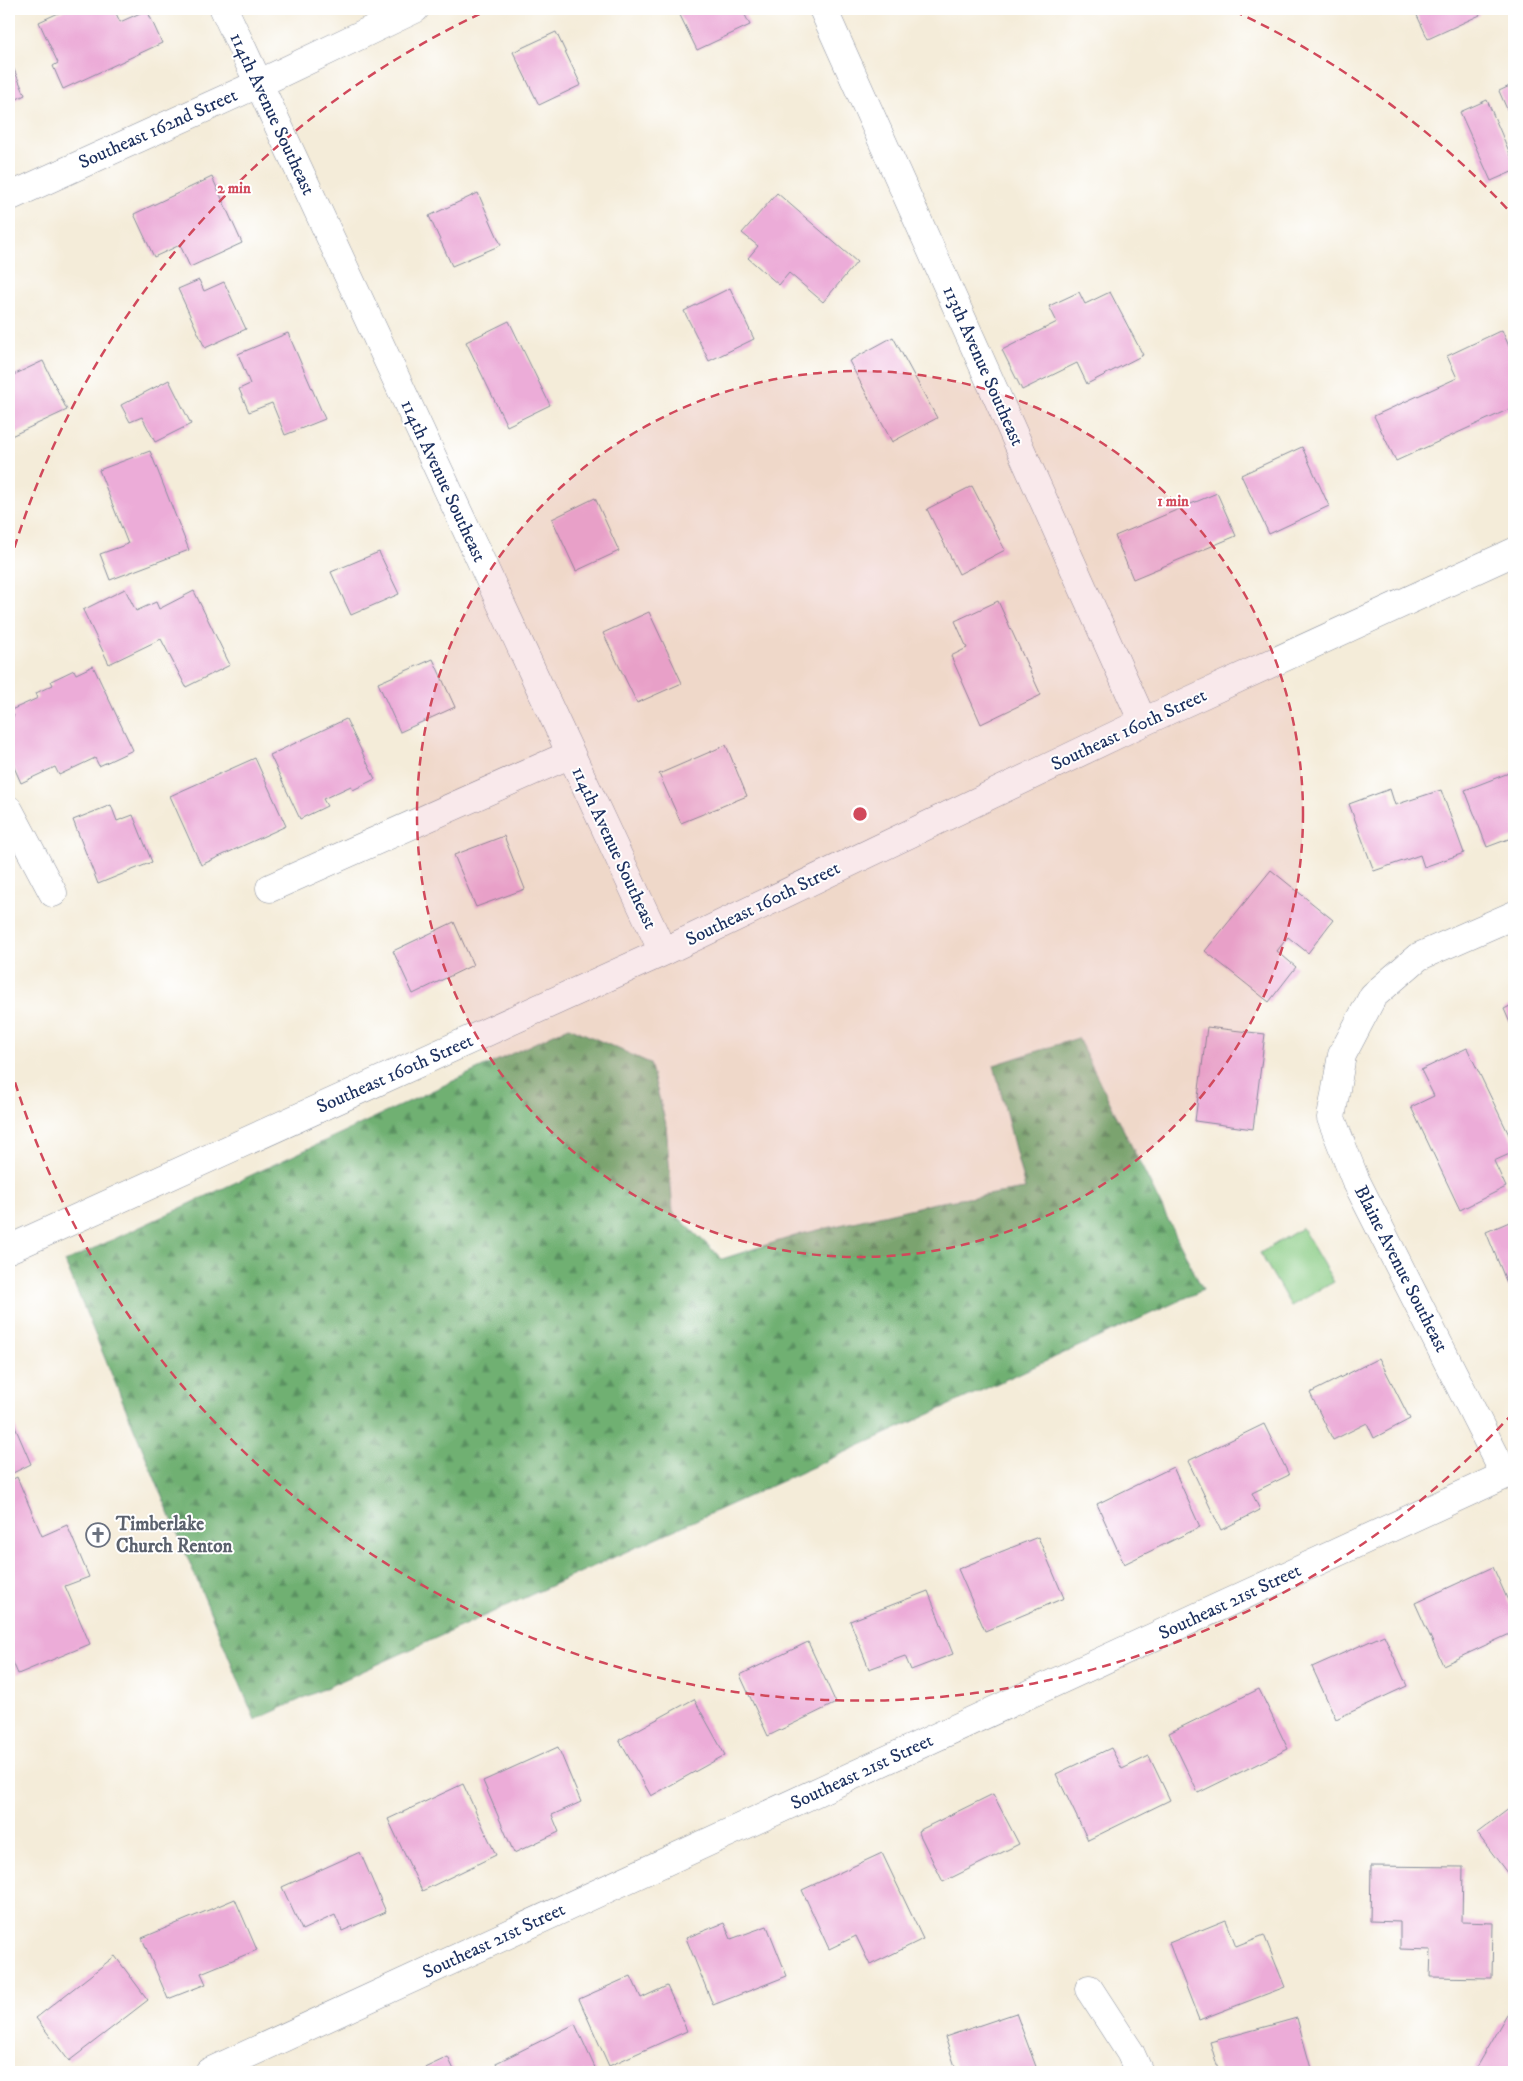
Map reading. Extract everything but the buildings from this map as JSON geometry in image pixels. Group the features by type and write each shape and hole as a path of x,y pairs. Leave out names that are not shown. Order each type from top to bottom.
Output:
{"street":[{"name":"114th Avenue Southeast","path":"224,9 663,952"},
{"name":"Southeast 162nd Street","path":"9,197 258,84 415,9"},
{"name":"113th Avenue Southeast","path":"824,9 1143,722"},
{"name":"Southeast 160th Street","path":"9,1249 663,952 1143,722 1514,552"},
{"path":"270,888 570,754"},
{"path":"9,810 53,893"},
{"name":"Blaine Avenue Southeast","path":"1510,1473 1355,1178 1331,1118 1342,1055 1373,996 1418,956 1514,915"},
{"name":"Southeast 21st Street","path":"209,2072 1510,1473"},
{"path":"1089,1989 1130,2052 1138,2072"}],"green space":[{"path":"569,1027 650,1063 666,1124 673,1212 722,1259 801,1234 935,1203 1025,1189 994,1065 1078,1038 1203,1290 255,1720 65,1262"},
{"path":"1302,1228 1334,1282 1291,1306 1260,1253"}],"place":[{"name":"Timberlake Church Renton","path":"98,1535"}]}
